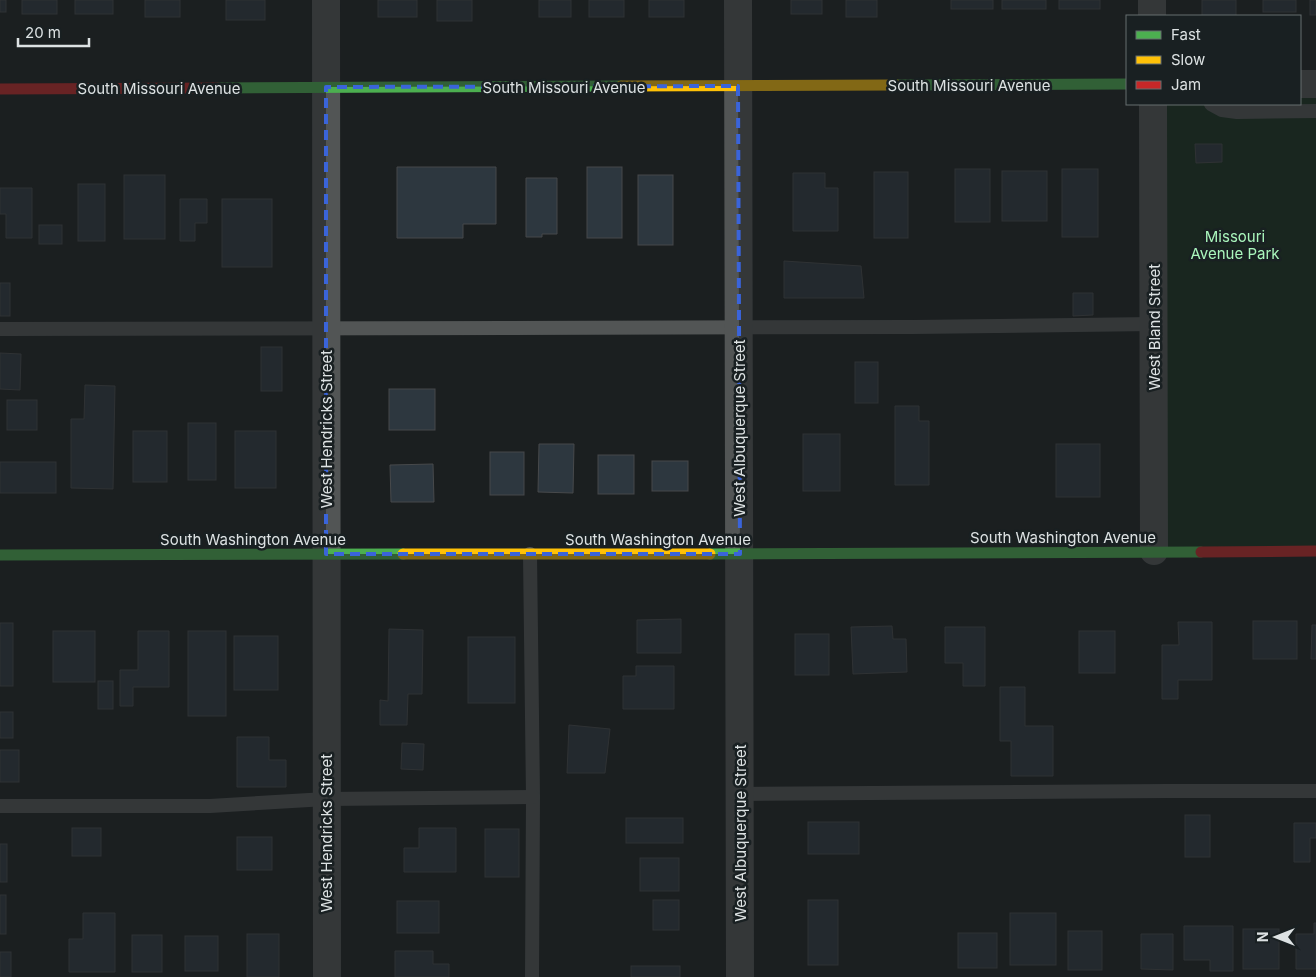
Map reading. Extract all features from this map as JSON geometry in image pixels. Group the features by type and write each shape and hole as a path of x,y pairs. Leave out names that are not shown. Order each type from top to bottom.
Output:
{"street":[{"name":"West Hendricks Street","path":"326,0 326,977"},
{"name":"West Albuquerque Street","path":"738,0 740,977"},
{"path":"1152,0 1152,15"},
{"name":"South Missouri Avenue","path":"0,89 1126,84"},
{"path":"1301,84 1316,84"},
{"name":"West Bland Street","path":"1153,105 1154,551"},
{"name":"South Washington Avenue","path":"0,555 1316,551"}],"lane":[{"path":"1213,105 1222,110 1237,112 1316,111"},
{"path":"0,329 913,327 1154,324"},
{"path":"530,554 533,797 532,977"},
{"path":"740,794 1168,791 1316,792"},
{"path":"0,806 210,806 326,799 533,797"}],"highlighted area":[{"path":"738,86 740,554 326,554 326,87"}],"green space":[{"name":"Missouri Avenue Park","path":"1301,84 1316,84 1316,551 1154,551 1153,105 1301,105"}],"building":[{"path":"0,0 6,0 6,12 0,12"},
{"path":"22,0 57,0 57,14 22,14"},
{"path":"75,0 113,0 113,14 75,14"},
{"path":"145,0 180,0 180,17 145,17"},
{"path":"226,0 265,0 265,20 226,20"},
{"path":"378,0 417,0 417,17 378,17"},
{"path":"437,0 472,0 472,21 437,21"},
{"path":"539,0 571,0 571,17 539,17"},
{"path":"589,0 624,0 624,17 589,17"},
{"path":"649,0 684,0 684,17 649,17"},
{"path":"791,0 822,0 822,14 791,14"},
{"path":"846,0 877,0 877,17 846,17"},
{"path":"951,0 993,0 993,9 951,9"},
{"path":"1002,0 1046,0 1046,9 1002,9"},
{"path":"1059,0 1100,0 1100,9 1059,9"},
{"path":"1202,0 1236,0 1236,15 1202,15"},
{"path":"1263,0 1296,0 1296,12 1263,12"},
{"path":"1310,0 1316,0 1316,15 1310,15"},
{"path":"1195,144 1222,144 1222,162 1196,163"},
{"path":"397,167 496,167 496,224 463,224 463,238 397,238"},
{"path":"587,167 622,167 622,238 587,238"},
{"path":"955,169 990,169 990,222 955,222"},
{"path":"1062,169 1098,169 1098,237 1062,237"},
{"path":"1002,171 1047,171 1047,221 1002,221"},
{"path":"874,172 908,172 908,238 874,238"},
{"path":"793,173 825,173 825,188 838,188 838,231 793,231"},
{"path":"124,175 165,175 165,239 124,239"},
{"path":"638,175 673,175 673,245 638,245"},
{"path":"526,178 557,178 557,234 542,234 542,237 526,237"},
{"path":"78,184 105,184 105,241 78,241"},
{"path":"0,188 32,188 32,238 6,238 6,214 0,214"},
{"path":"180,199 207,199 207,223 195,223 195,241 180,241"},
{"path":"222,199 272,199 272,267 222,267"},
{"path":"39,225 62,225 62,244 39,244"},
{"path":"784,261 861,266 864,298 784,298"},
{"path":"0,283 10,283 10,316 0,316"},
{"path":"1073,293 1093,293 1093,315 1073,316"},
{"path":"261,347 282,347 282,391 261,391"},
{"path":"0,353 21,354 20,390 0,389"},
{"path":"855,362 878,362 878,403 855,403"},
{"path":"85,385 115,386 113,489 71,488 71,419 84,419"},
{"path":"389,389 435,389 435,430 389,430"},
{"path":"7,400 37,400 37,430 7,430"},
{"path":"895,406 919,406 919,421 929,421 929,485 895,485"},
{"path":"188,423 216,423 216,480 188,480"},
{"path":"133,431 167,431 167,482 133,482"},
{"path":"235,431 276,431 276,488 235,488"},
{"path":"803,434 840,434 840,491 803,491"},
{"path":"539,444 574,444 573,493 538,492"},
{"path":"1056,444 1100,444 1100,497 1056,497"},
{"path":"490,452 524,452 524,495 490,495"},
{"path":"598,455 634,455 634,494 598,494"},
{"path":"652,461 688,461 688,491 652,491"},
{"path":"0,462 56,462 56,493 0,493"},
{"path":"433,464 434,502 391,502 390,465"},
{"path":"681,619 681,653 637,653 637,620"},
{"path":"1253,621 1297,621 1297,659 1253,659"},
{"path":"1178,622 1212,622 1212,680 1178,680 1178,699 1162,699 1162,645 1179,645"},
{"path":"0,623 13,623 13,686 0,686"},
{"path":"1312,625 1316,625 1316,659 1311,659"},
{"path":"892,626 893,639 906,639 907,672 853,674 851,627"},
{"path":"945,627 985,627 985,686 963,686 963,663 945,663"},
{"path":"389,629 423,630 422,694 408,694 407,725 380,725 380,700 388,701"},
{"path":"53,631 95,631 95,682 53,682"},
{"path":"138,631 169,631 169,687 133,687 133,706 120,706 120,670 138,670"},
{"path":"188,631 226,631 226,716 188,716"},
{"path":"1079,631 1115,631 1115,673 1079,673"},
{"path":"795,634 829,634 829,675 795,675"},
{"path":"234,636 278,636 278,690 234,690"},
{"path":"468,637 515,637 515,703 468,703"},
{"path":"636,666 674,666 674,709 623,709 623,676 636,676"},
{"path":"98,681 113,681 113,709 98,709"},
{"path":"1000,687 1025,687 1025,726 1053,726 1053,776 1011,776 1011,741 1000,741"},
{"path":"0,712 13,712 13,738 0,738"},
{"path":"569,725 610,729 605,773 567,773"},
{"path":"237,737 269,737 269,760 286,760 286,787 237,787"},
{"path":"402,743 424,744 423,770 401,769"},
{"path":"0,750 19,750 19,782 0,782"},
{"path":"1185,815 1210,815 1210,857 1185,857"},
{"path":"626,818 683,818 683,843 626,843"},
{"path":"808,822 859,822 859,854 808,854"},
{"path":"1294,823 1316,823 1316,838 1310,838 1310,862 1294,862"},
{"path":"72,828 101,828 101,856 72,856"},
{"path":"419,828 456,828 456,872 404,872 404,848 419,848"},
{"path":"485,829 519,829 519,877 485,877"},
{"path":"237,837 272,837 272,870 237,870"},
{"path":"0,844 7,844 7,882 0,882"},
{"path":"640,858 679,858 679,891 640,891"},
{"path":"0,895 6,895 6,934 0,934"},
{"path":"653,900 679,900 679,930 653,930"},
{"path":"808,900 838,900 838,965 808,965"},
{"path":"397,901 439,901 439,933 397,933"},
{"path":"83,913 115,913 115,972 69,972 69,939 83,939"},
{"path":"1010,913 1056,913 1056,965 1010,965"},
{"path":"1314,923 1316,923 1316,969 1296,969 1296,934 1314,934"},
{"path":"1184,926 1233,926 1233,971 1210,971 1210,960 1184,960"},
{"path":"1243,929 1279,929 1279,969 1243,969"},
{"path":"1068,931 1102,931 1102,970 1068,970"},
{"path":"958,933 997,933 997,968 958,968"},
{"path":"247,934 279,934 279,977 247,977"},
{"path":"1141,934 1173,934 1173,970 1141,969"},
{"path":"132,935 162,935 162,972 132,972"},
{"path":"185,936 218,936 218,971 185,971"},
{"path":"395,951 433,951 433,964 449,964 449,977 395,977"},
{"path":"0,952 11,952 11,977 0,977"},
{"path":"631,966 680,966 680,977 631,977"}],"traffic: fast":[{"path":"897,85 1126,84"},
{"path":"218,88 621,86"},
{"path":"710,554 1201,552"},
{"path":"0,555 403,554"}],"traffic: slow":[{"path":"621,86 897,85"},
{"path":"403,554 710,554"}],"traffic: jam":[{"path":"0,89 218,88"},
{"path":"1201,552 1316,551"}]}
